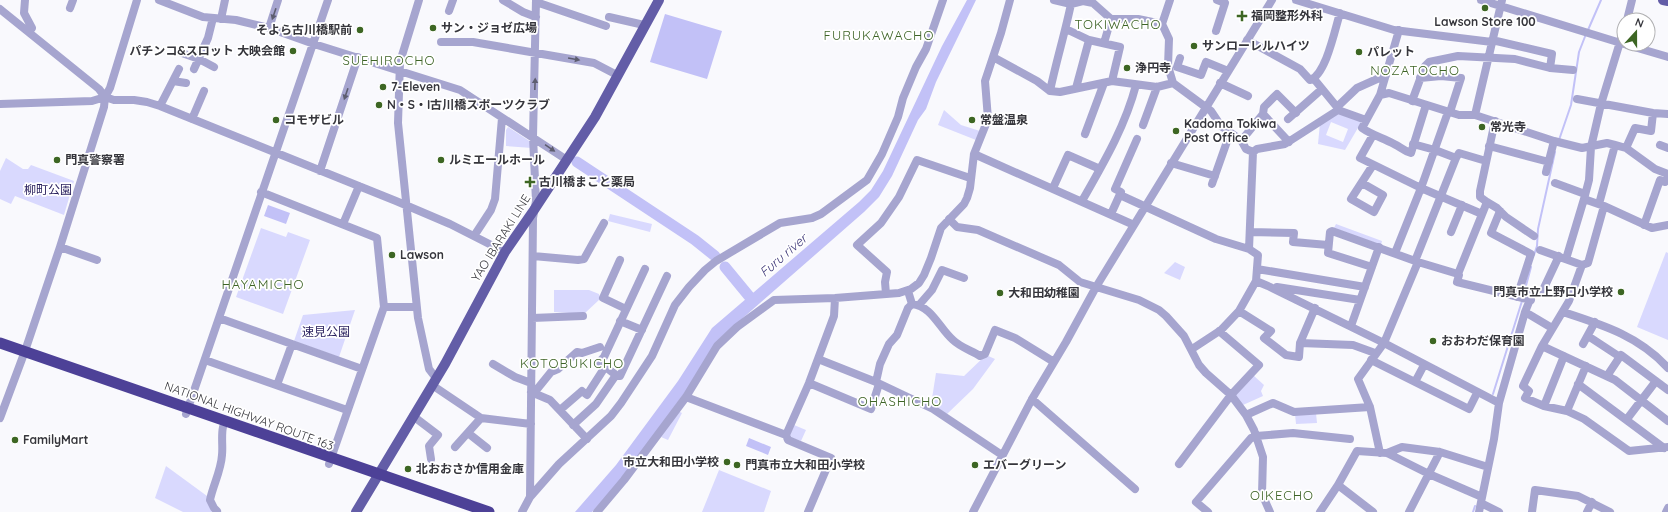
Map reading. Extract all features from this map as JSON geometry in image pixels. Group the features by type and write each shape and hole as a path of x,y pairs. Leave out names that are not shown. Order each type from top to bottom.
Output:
{"highway":[{"name":"NATIONAL HIGHWAY ROUTE 163","path":"0,343 24,354 330,461 489,512"},
{"name":"NATIONAL HIGHWAY ROUTE 163","path":"0,349 24,354"},
{"name":"NATIONAL HIGHWAY ROUTE 163","path":"187,411 223,427 330,461"},
{"name":"NATIONAL HIGHWAY ROUTE 163","path":"377,477 468,512"}],"main road":[{"name":"YAO IBARAKI LINE","path":"356,512 445,364 505,252 595,117 659,0"},
{"path":"1663,0 1668,2"}],"street":[{"path":"25,0 24,13 32,28 29,32"},
{"path":"104,97 110,88 137,0"},
{"path":"159,0 202,18 236,20 269,28 314,44 460,90 567,160"},
{"path":"194,69 225,0"},
{"path":"269,28 278,0"},
{"path":"187,411 328,0"},
{"path":"419,0 401,56 399,70 398,123 416,307 426,360 434,382 481,418 530,424"},
{"path":"449,11 453,0"},
{"path":"503,0 523,12 536,17"},
{"path":"522,512 530,496 559,464 611,416 631,389 652,356 672,310 689,286 698,277 716,261 780,223 812,218 821,214 867,180 882,154 898,117 903,98 916,67 926,49 943,0"},
{"path":"597,512 624,480 686,396 722,340 774,300 835,298 899,293 908,290 919,283 924,275 941,228 964,204 970,188 974,154 988,119 985,81 1010,0"},
{"path":"1054,0 1071,4 1083,1 1093,3 1111,19 1138,19 1162,24"},
{"path":"1170,0 1162,24 1169,39 1168,66 1173,83 1211,111 1221,126 1242,141 1246,149 1253,152"},
{"path":"1216,31 1225,3 1217,0"},
{"path":"973,512 1032,399 1096,287 1272,0"},
{"path":"1296,0 1399,30 1492,41 1552,54 1550,68"},
{"path":"1481,0 1502,3 1616,42"},
{"path":"1629,12 1632,0"},
{"path":"530,496 533,218 536,194 533,137 536,1 606,26"},
{"path":"1475,115 1502,3"},
{"path":"1050,92 1058,53 1066,29 1071,4"},
{"path":"0,9 99,89 104,97 104,107 60,247 24,354 0,418"},
{"path":"1314,79 1323,67 1340,13"},
{"path":"609,17 644,25"},
{"path":"1104,44 1111,19"},
{"path":"1066,29 1089,40 1120,47 1108,82 1085,134"},
{"path":"1399,30 1380,95 1362,128 1373,135 1396,144 1401,150 1411,153 1426,105"},
{"path":"1076,88 1089,40"},
{"path":"1247,40 1300,69 1310,80 1314,79 1338,108 1366,120"},
{"path":"441,42 473,42 594,63 617,76"},
{"path":"179,52 199,59 214,67"},
{"path":"1487,202 1458,274 1460,275 1456,282 1517,297 1532,296 1540,292 1543,290 1563,258 1585,196 1589,180 1591,146 1601,104 1620,52"},
{"path":"1651,52 1668,57"},
{"path":"1412,100 1425,66 1429,62 1458,56 1515,58 1550,68 1573,70"},
{"path":"320,171 358,57"},
{"path":"993,57 1037,81 1050,92 1060,92 1108,82 1125,82 1136,86 1157,87 1173,83"},
{"path":"1180,58 1177,67 1201,75 1206,62 1228,71"},
{"path":"160,106 179,68"},
{"path":"1253,152 1257,149 1289,142 1338,108 1357,88 1386,75"},
{"path":"1395,253 1421,188 1461,78 1441,76 1420,78"},
{"path":"173,81 186,83"},
{"path":"1220,84 1248,96"},
{"path":"1082,201 1121,128 1131,104 1136,86"},
{"path":"1143,125 1157,87"},
{"path":"1288,119 1322,89"},
{"path":"192,119 204,91"},
{"path":"1380,95 1389,93 1459,115 1475,115 1556,142 1582,148 1607,143 1626,148 1655,169 1668,176 1664,182 1660,180 1644,225"},
{"path":"1242,141 1263,114 1264,107 1277,94 1296,113"},
{"path":"0,104 92,101 104,97 114,100 134,100 147,102 407,206 474,236 505,252"},
{"path":"1577,99 1653,113 1667,114 1668,105"},
{"path":"1626,148 1634,128 1651,131 1653,113"},
{"path":"1263,114 1289,142"},
{"path":"474,236 491,210 495,199 502,118"},
{"path":"1495,121 1480,197 1534,236"},
{"path":"1171,164 1214,180 1230,133"},
{"path":"1373,135 1360,158 1421,188 1482,214"},
{"path":"1137,139 1114,189 1121,192 1120,195 1216,239 1249,249 1258,255 1256,281 1239,311 1219,331 1192,349"},
{"path":"1546,172 1556,142"},
{"path":"1413,144 1456,158"},
{"path":"1540,250 1582,265 1588,263 1615,144"},
{"path":"1660,145 1668,148"},
{"path":"1489,146 1549,162"},
{"path":"1249,249 1253,152"},
{"path":"1383,453 1370,407 1358,379 1384,343 1456,158 1459,153 1486,161"},
{"path":"974,154 1134,225"},
{"path":"1053,188 1068,155 1100,169"},
{"path":"886,294 885,282 888,272 858,245 881,224 896,202 916,160 970,178"},
{"path":"1362,183 1373,165"},
{"path":"1555,183 1652,228 1668,225"},
{"path":"343,224 359,186"},
{"path":"261,192 377,238 384,307 330,461"},
{"path":"1111,214 1120,195"},
{"path":"1451,232 1462,205"},
{"path":"1500,211 1491,233 1531,254 1517,297"},
{"path":"949,219 957,227 978,230 1047,259 1058,265 1080,282 1139,300 1159,310 1184,336 1199,365 1231,395 1246,415 1256,436 1263,457 1262,494 1270,512"},
{"path":"533,256 578,260 584,259 604,223"},
{"path":"1372,267 1328,253 1330,232 1332,231 1458,274"},
{"path":"1250,232 1294,233 1293,242 1328,246"},
{"path":"60,247 97,260"},
{"path":"1351,326 1379,247"},
{"path":"620,260 603,298 626,309"},
{"path":"1582,265 1563,312 1542,346 1523,386 1529,391 1525,398 1544,406 1567,411 1584,419 1629,451 1666,447"},
{"path":"1257,268 1365,287"},
{"path":"616,375 599,362 604,357 645,269"},
{"path":"809,383 871,409 880,364 889,344 897,335 908,308 915,305 932,290 942,270 964,278"},
{"path":"573,425 596,404 616,375 620,376 668,276"},
{"path":"1256,281 1351,326 1477,393 1499,403"},
{"path":"1268,286 1360,300"},
{"path":"908,290 915,305 935,317 953,341 980,356 985,354 995,330 1015,338 1054,362"},
{"path":"1479,512 1499,403 1525,312 1532,296"},
{"path":"786,435 809,383 834,316 835,298"},
{"path":"384,307 416,307"},
{"path":"1239,311 1271,331 1264,338 1286,355 1299,357 1300,343 1315,308"},
{"path":"1525,312 1552,328"},
{"path":"1563,312 1618,330 1634,339 1668,368"},
{"path":"532,318 583,316"},
{"path":"219,318 362,369"},
{"path":"620,321 642,330"},
{"path":"1583,344 1595,322"},
{"path":"1180,464 1231,395 1259,365 1219,331"},
{"path":"1588,336 1620,357 1621,355 1668,390"},
{"path":"1300,343 1353,345 1415,382 1469,409 1477,393"},
{"path":"277,385 292,344"},
{"path":"1542,346 1608,376 1668,422"},
{"path":"532,389 577,352 582,353 600,347"},
{"path":"1544,406 1564,356"},
{"path":"1608,376 1620,357"},
{"path":"818,359 877,383 934,409 1002,455"},
{"path":"205,360 347,410"},
{"path":"493,364 550,400 586,439"},
{"path":"1415,382 1424,365"},
{"path":"560,410 582,391 587,395 605,366"},
{"path":"1567,411 1586,366"},
{"path":"1628,419 1656,381"},
{"path":"1578,384 1666,447"},
{"path":"686,396 786,435 788,440 831,458 808,512"},
{"path":"1032,399 1135,488"},
{"path":"1246,415 1273,403 1294,412 1370,407"},
{"path":"413,416 438,435 429,446 431,458"},
{"path":"455,447 481,418"},
{"path":"218,512 210,500 213,485 219,472 222,455 223,427"},
{"path":"1208,512 1196,502 1251,438 1256,436 1293,433 1350,438"},
{"path":"468,434 487,448"},
{"path":"1383,453 1402,447 1440,452 1488,467"},
{"path":"1320,512 1338,485 1357,451 1383,453 1482,500 1499,512"},
{"path":"1409,512 1440,452"},
{"path":"1338,485 1373,512"},
{"path":"1532,512 1535,490 1578,496 1610,512"},
{"path":"1587,512 1592,502"},
{"path":"1666,512 1668,508"}],"green space":[{"path":"944,110 961,125 980,131 976,140 938,125"},
{"path":"1336,113 1362,121 1345,150 1318,144 1320,123","holes":["1331,122 1348,129 1343,142 1326,135"]},
{"path":"508,127 531,142 532,148 506,146 506,130"},
{"name":"柳町公園","path":"6,158 23,169 28,169 31,165 74,181 64,215 15,196 11,204 0,199 0,171"},
{"path":"610,214 652,224 650,232 608,221"},
{"path":"1336,224 1382,241 1381,245 1334,228"},
{"path":"261,228 286,237 288,232 310,240 283,314 236,297"},
{"path":"1666,252 1668,253 1668,340 1637,327"},
{"path":"1175,262 1185,267 1180,280 1164,273"},
{"path":"554,290 589,290 599,294 600,299 584,314 554,312"},
{"name":"速見公園","path":"355,310 339,357 294,341 303,315"},
{"path":"986,355 995,359 973,389 947,414 931,405 936,373 964,376"},
{"path":"1253,375 1264,385 1261,391 1263,396 1243,405 1234,395"},
{"path":"678,411 682,413 668,440 661,437"},
{"path":"1316,413 1317,423 1296,424 1295,414"},
{"path":"794,425 806,430 801,441 789,437"},
{"path":"166,466 207,496 212,512 183,512 155,498"},
{"path":"719,470 771,491 764,512 702,512"}],"shaded area":[{"path":"967,0 976,0 936,82 926,109 918,120 892,176 879,197 864,212 719,339 694,380 617,485 592,512 575,512 616,465 678,381 712,328 871,190 883,171 942,46"},
{"path":"665,14 722,31 707,79 650,62"},
{"path":"268,205 290,213 286,224 264,216"},
{"path":"749,438 771,447 768,455 746,446"}],"waterway":[{"path":"1588,30 1601,0"},
{"path":"1559,140 1571,105 1579,52 1586,34"},
{"path":"1534,255 1537,246 1538,229 1555,152"},
{"path":"577,162 695,240 715,256"},
{"path":"725,267 753,301"},
{"path":"1524,293 1531,267"},
{"path":"1493,394 1522,301"},
{"path":"1473,512 1475,506"}],"place":[{"name":"Lawson Store 100","path":"1485,8"},
{"name":"福岡整形外科","path":"1242,16"},
{"name":"サン・ジョゼ広場","path":"433,28"},
{"name":"そよら古川橋駅前","path":"360,30"},
{"name":"サンローレルハイツ","path":"1194,46"},
{"name":"パチンコ&スロット 大映会館","path":"293,51"},
{"name":"パレット","path":"1359,52"},
{"name":"浄円寺","path":"1127,68"},
{"name":"7-Eleven","path":"383,87"},
{"name":"N・S・I古川橋スポーツクラブ","path":"379,105"},
{"name":"コモザビル","path":"276,120"},
{"name":"常盤温泉","path":"972,120"},
{"name":"常光寺","path":"1482,127"},
{"name":"Kadoma Tokiwa Post Office","path":"1176,131"},
{"name":"門真警察署","path":"57,160"},
{"name":"ルミエールホール","path":"441,160"},
{"name":"古川橋まこと薬局","path":"530,182"},
{"name":"Lawson","path":"392,255"},
{"name":"門真市立上野口小学校","path":"1621,292"},
{"name":"大和田幼稚園","path":"1000,293"},
{"name":"おおわだ保育園","path":"1433,341"},
{"name":"FamilyMart","path":"15,440"},
{"name":"市立大和田小学校","path":"727,462"},
{"name":"門真市立大和田小学校","path":"737,465"},
{"name":"エバーグリーン","path":"975,465"},
{"name":"北おおさか信用金庫","path":"408,469"}],"district":[{"name":"TOKIWACHO","path":"1118,24"},
{"name":"FURUKAWACHO","path":"879,35"},
{"name":"SUEHIROCHO","path":"389,60"},
{"name":"NOZATOCHO","path":"1415,70"},
{"name":"HAYAMICHO","path":"263,284"},
{"name":"KOTOBUKICHO","path":"572,363"},
{"name":"OHASHICHO","path":"900,401"},
{"name":"OIKECHO","path":"1282,495"}],"water label":[{"name":"Furu river","path":"783,255"}]}
